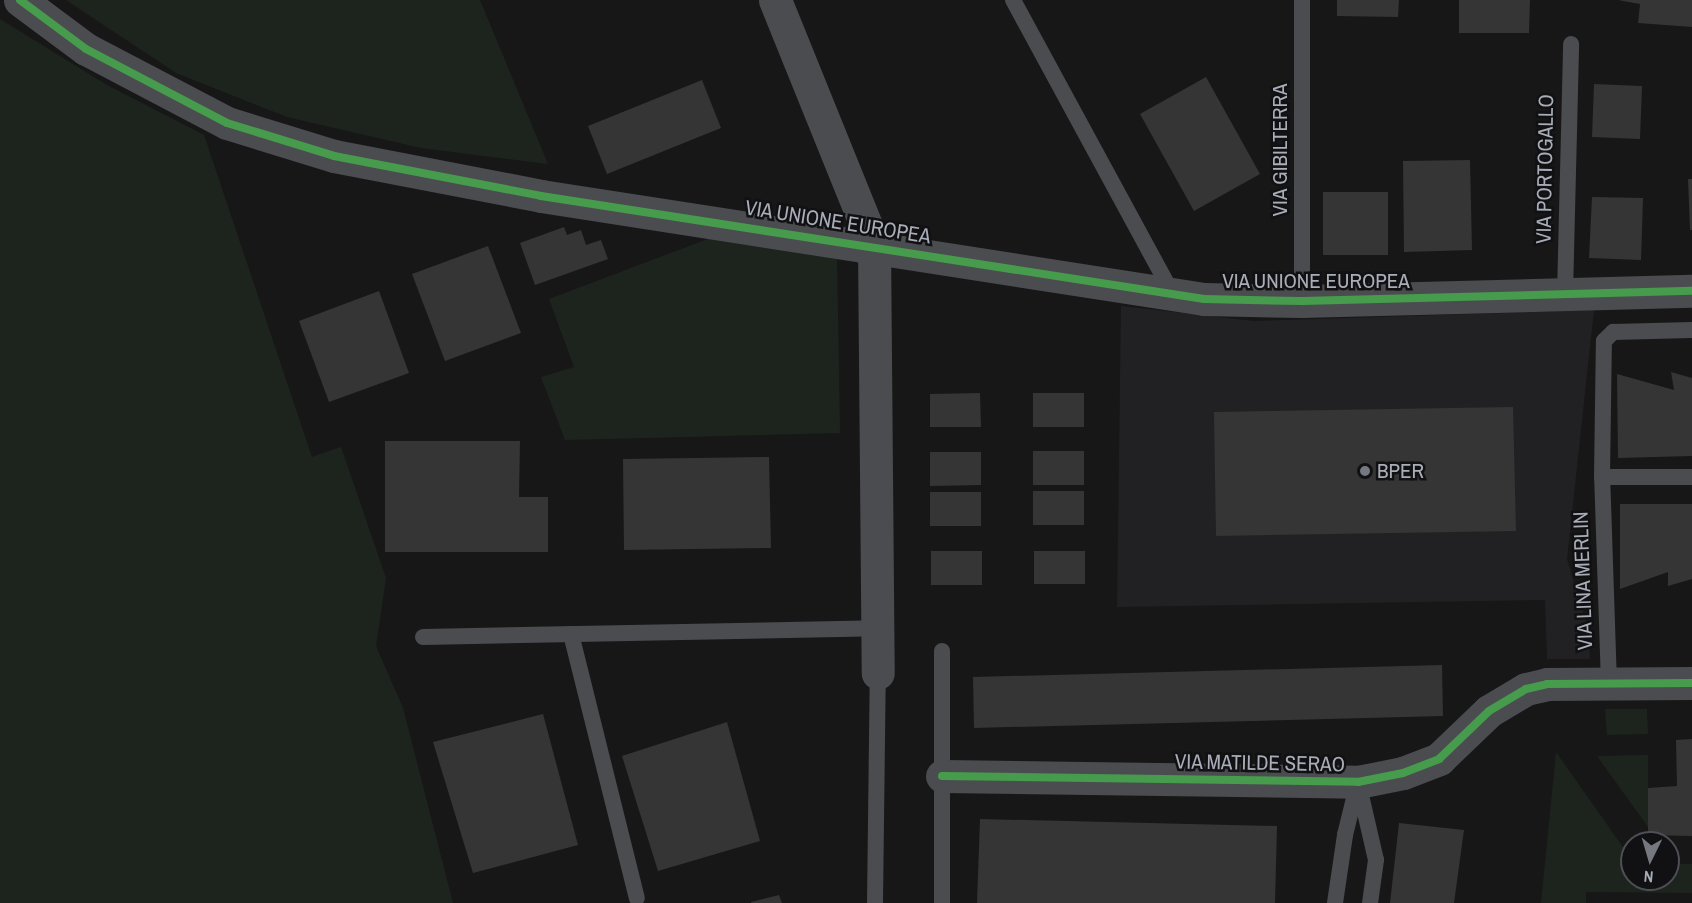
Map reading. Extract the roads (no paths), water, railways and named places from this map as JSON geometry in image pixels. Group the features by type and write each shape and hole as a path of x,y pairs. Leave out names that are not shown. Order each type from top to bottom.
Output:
{"street":[{"name":"VIA UNIONE EUROPEA","path":"20,0 86,49 153,87 227,123 334,156 541,196 874,245 1173,295 1235,301 1692,291"},
{"path":"775,0 874,245 879,673"},
{"name":"VIA MATILDE SERAO","path":"942,776 1358,782 1432,763 1489,711 1526,689 1547,684 1692,683"}],"lane":[{"path":"1014,0 1173,295"},
{"name":"VIA GIBILTERRA","path":"1302,0 1302,301"},
{"name":"VIA PORTOGALLO","path":"1565,295 1571,44"},
{"name":"VIA LINA MERLIN","path":"1609,684 1602,477 1601,364 1607,335 1692,330"},
{"path":"1602,477 1692,477"},
{"path":"423,637 878,628"},
{"path":"571,634 637,898"},
{"path":"942,651 942,903"},
{"path":"875,903 879,673"},
{"path":"1335,903 1345,835 1358,782"},
{"path":"1358,782 1376,860 1370,903"}],"place":[{"name":"BPER","path":"1365,471"}]}
